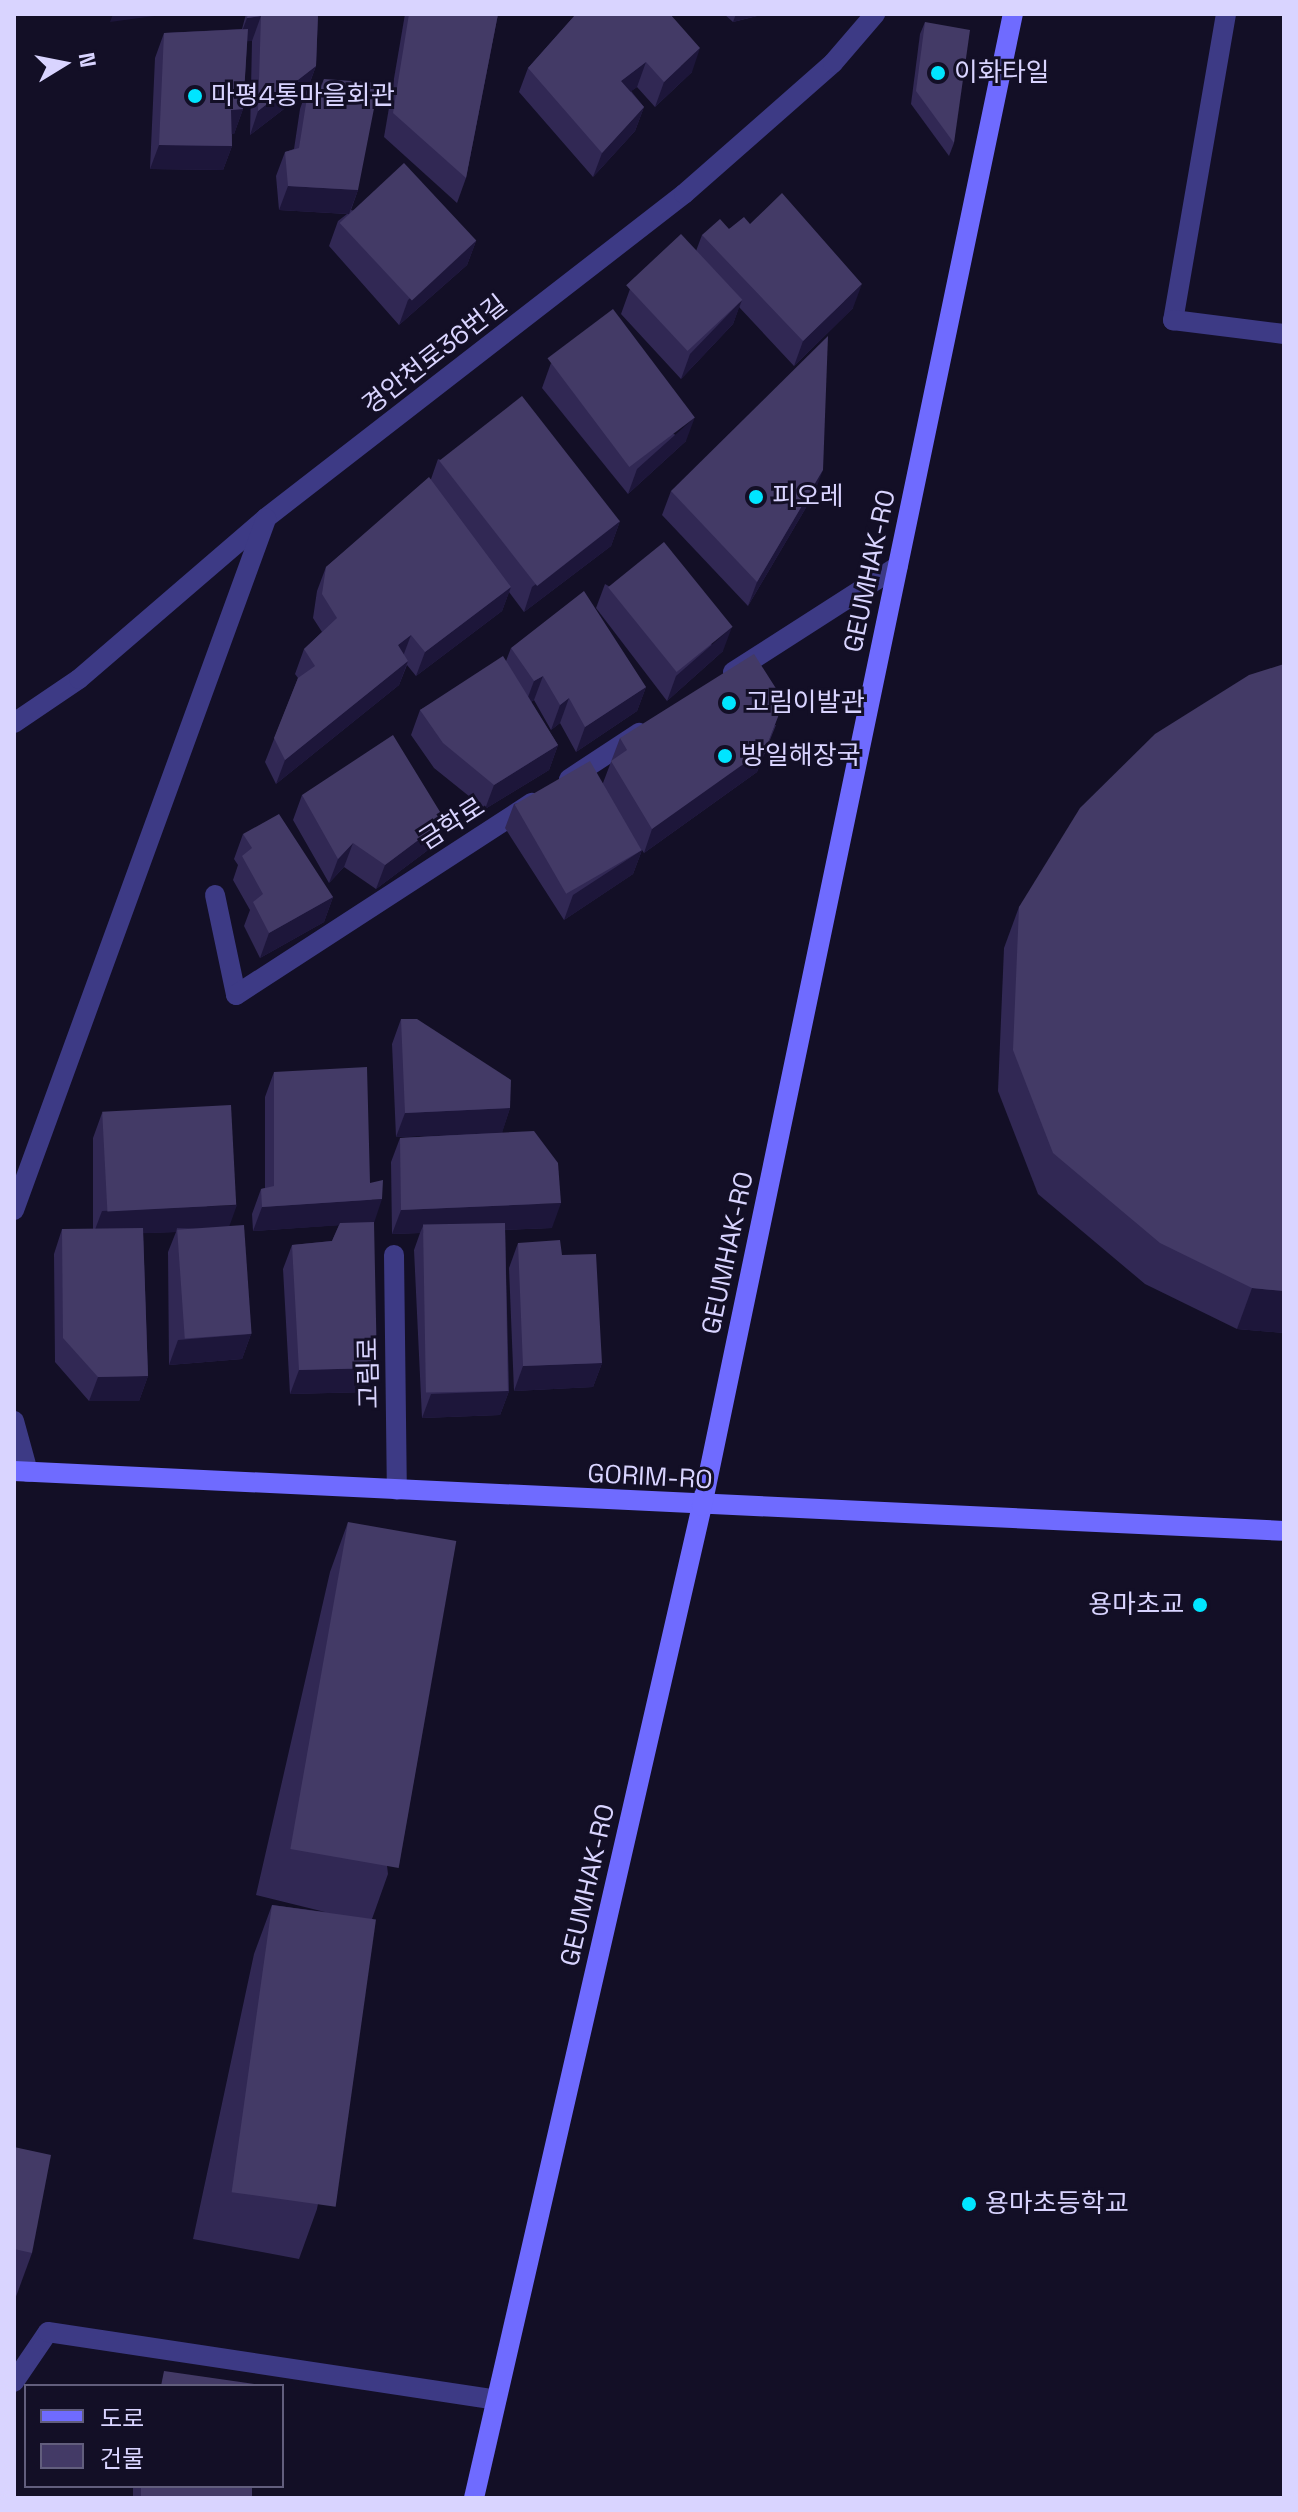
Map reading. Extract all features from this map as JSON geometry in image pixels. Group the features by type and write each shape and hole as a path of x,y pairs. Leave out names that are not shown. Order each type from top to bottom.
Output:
{"street":[{"name":"경안천로36번길","path":"14,723 79,679 266,518 684,194 833,63 875,14"},
{"name":"GEUMHAK-RO","path":"474,2498 702,1506 1013,14"},
{"path":"1226,14 1173,320 1284,334"},
{"path":"14,1210 266,518"},
{"path":"712,686 898,566"},
{"name":"금학로","path":"215,895 236,995 659,720"},
{"name":"고림로","path":"394,1255 397,1490"},
{"path":"14,1421 21,1472"},
{"name":"GORIM-RO","path":"21,1472 1284,1531"},
{"path":"14,2382 48,2332 496,2400"}],"building":[{"path":"248,14 318,14 316,66 258,111 261,16 247,18"},
{"path":"409,14 498,14 466,178 393,113"},
{"path":"576,14 670,14 700,48 664,82 646,62 621,81 644,107 602,153 528,68"},
{"name":"이화타일","path":"925,22 970,30 954,143 916,91"},
{"name":"마평4통마을회관","path":"248,29 243,109 231,110 232,146 159,145 164,33"},
{"path":"324,79 379,83 358,190 288,186 285,152 299,148 309,85 321,89"},
{"path":"404,163 476,241 412,301 340,223"},
{"path":"782,193 862,284 803,341 702,235 720,219 729,229 744,217 750,224"},
{"path":"681,234 742,300 688,351 626,285"},
{"path":"613,309 695,418 629,467 548,358"},
{"path":"828,336 823,470 757,582 671,491"},
{"path":"522,396 620,521 537,586 439,461"},
{"path":"429,477 511,587 425,652 411,635 398,645 408,661 285,760 274,738 298,678 315,666 304,649 337,618 322,594 326,567"},
{"path":"664,542 733,627 677,672 608,587"},
{"path":"584,591 646,687 585,727 569,698 560,705 543,676 534,681 511,648"},
{"path":"754,654 784,701 766,748 652,829 611,761 627,750 620,738"},
{"path":"503,656 558,745 494,785 443,743 420,710"},
{"path":"1284,664 1284,1291 1252,1288 1160,1243 1053,1153 1013,1050 1019,907 1080,808 1155,734 1249,675"},
{"path":"393,735 445,820 385,865 353,843 338,859 302,795"},
{"path":"590,761 642,850 566,894 515,804"},
{"path":"279,814 333,897 269,933 253,902 263,894 242,856 252,848 243,834"},
{"path":"401,1019 417,1019 511,1080 510,1108 405,1113"},
{"path":"367,1067 370,1183 383,1180 382,1199 262,1207 261,1189 274,1186 274,1072"},
{"path":"231,1105 236,1205 107,1212 102,1112"},
{"path":"534,1131 558,1163 561,1203 401,1210 400,1138"},
{"path":"374,1222 377,1368 299,1370 292,1245 332,1241 340,1223"},
{"path":"505,1223 508,1391 426,1392 423,1224"},
{"path":"244,1225 252,1334 185,1338 177,1230"},
{"path":"143,1228 148,1376 98,1377 63,1338 62,1229"},
{"path":"560,1240 562,1255 596,1254 602,1363 523,1366 518,1243"},
{"path":"348,1522 456,1541 399,1868 290,1849"},
{"path":"272,1905 376,1920 336,2207 232,2192"},
{"path":"14,2147 51,2155 32,2253 14,2249"},
{"path":"164,2371 254,2384 161,2384"},
{"path":"141,2488 252,2488 252,2498 141,2498"}],"place":[{"name":"이화타일","path":"938,73"},
{"name":"마평4통마을회관","path":"195,96"},
{"name":"피오레","path":"756,497"},
{"name":"고림이발관","path":"729,703"},
{"name":"방일해장국","path":"725,756"},
{"name":"용마초교","path":"1200,1605"},
{"name":"용마초등학교","path":"969,2204"}]}
